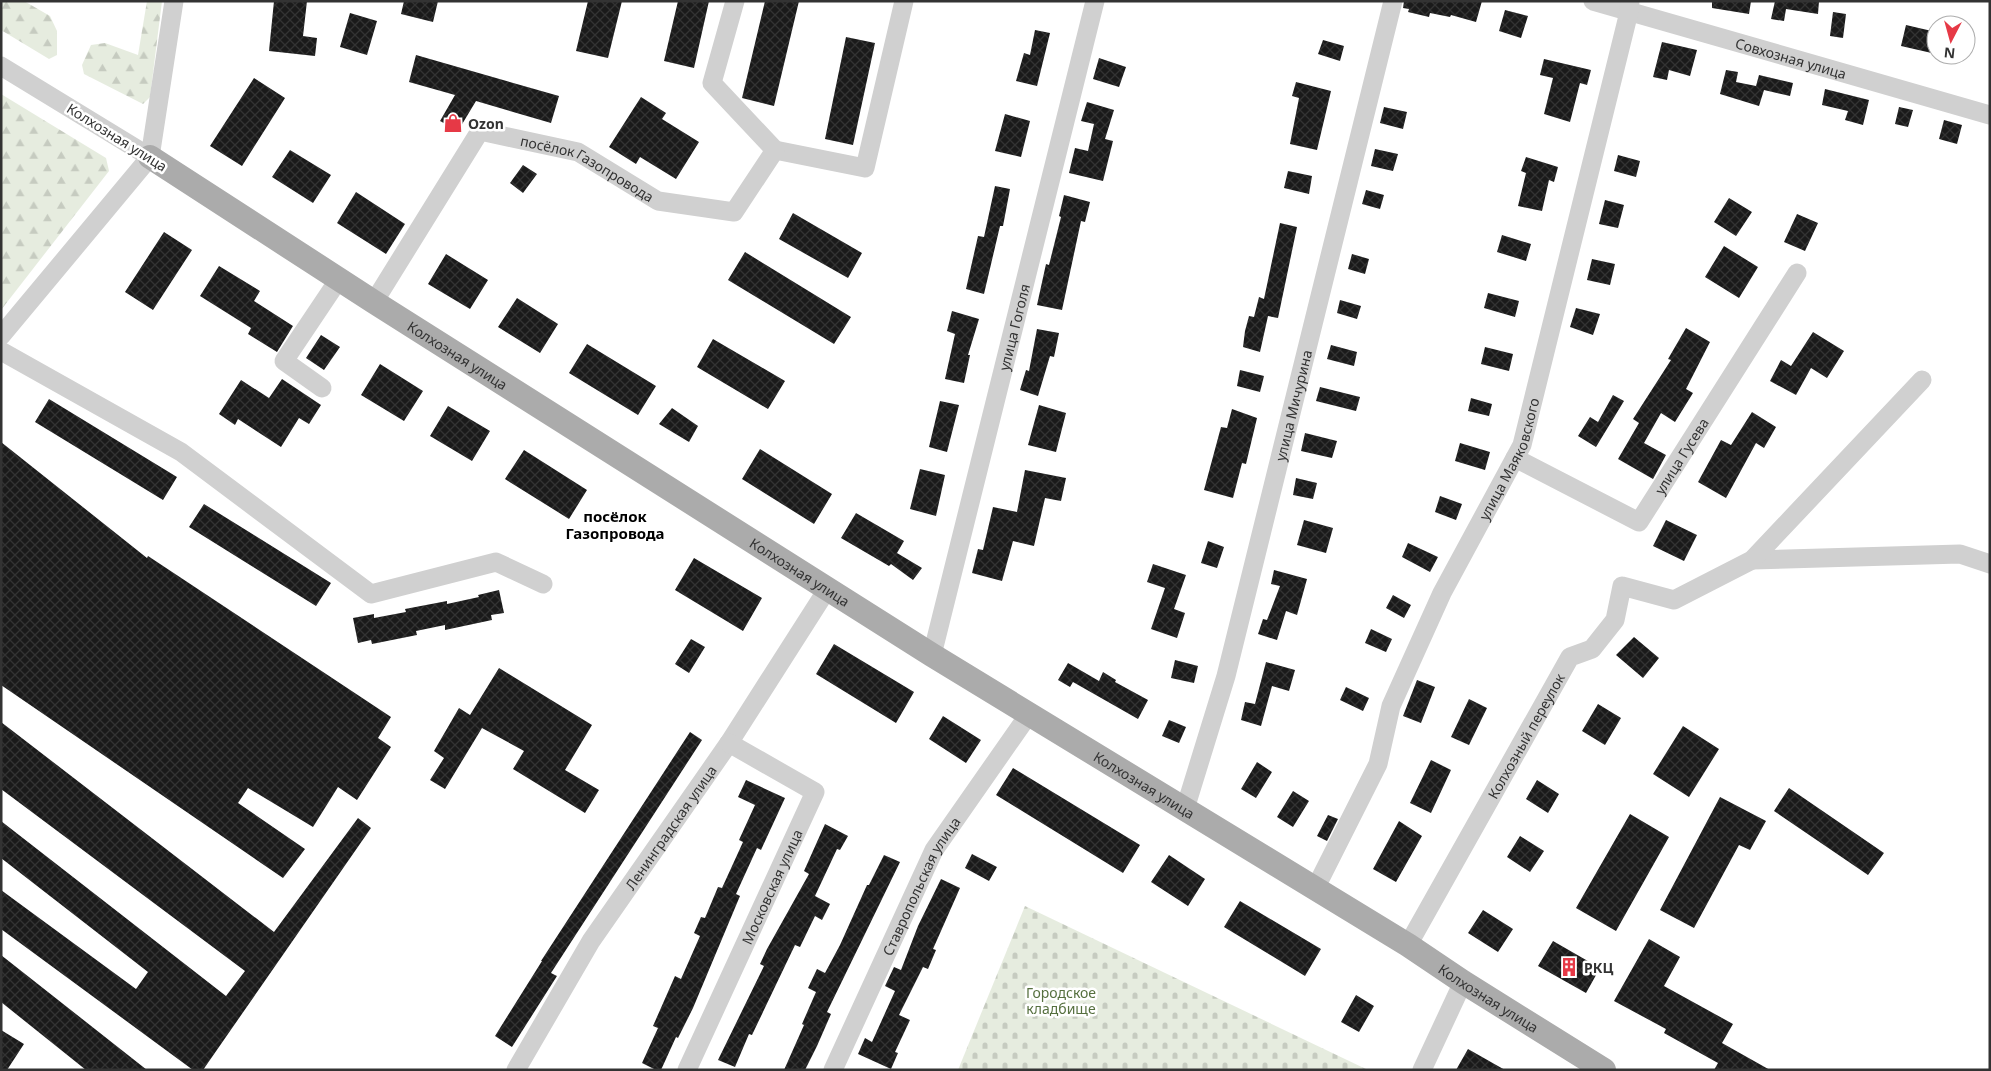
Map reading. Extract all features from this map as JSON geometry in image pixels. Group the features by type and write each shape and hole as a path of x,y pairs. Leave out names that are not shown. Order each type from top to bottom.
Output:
{"main road":[{"name":"Колхозная улица","path":"150,157 374,302 932,655 1408,945 1462,982 1604,1070"}],"street":[{"path":"1,336 150,157 174,1"},
{"path":"735,1 712,83 775,150 865,168 904,1"},
{"name":"улица Гоголя","path":"932,655 1095,1"},
{"name":"улица Мичурина","path":"1185,809 1226,676 1393,1"},
{"name":"Совхозная улица","path":"1593,1 1629,6 1990,115"},
{"name":"улица Маяковского","path":"1315,889 1378,764 1391,706 1442,593 1522,445 1629,6"},
{"name":"Колхозная улица","path":"1,66 150,157"},
{"name":"посёлок Газопровода","path":"374,302 480,132 578,152 658,201 734,212 775,150"},
{"name":"улица Гусева","path":"1515,458 1639,522 1797,273"},
{"path":"322,388 284,361 339,279"},
{"path":"1,351 181,452 371,594 496,562 543,584"},
{"path":"1752,560 1922,380"},
{"path":"1752,560 1960,554 1990,564"},
{"name":"Колхозный переулок","path":"1408,945 1570,658 1592,649 1615,620 1622,586 1674,600 1752,560"},
{"name":"Ленинградская улица","path":"516,1070 591,941 730,744 828,588"},
{"name":"Ставропольская улица","path":"833,1070 934,850 1029,714"},
{"name":"Московская улица","path":"687,1070 815,792 730,744"},
{"path":"1422,1070 1462,982"}],"green space":[{"path":"1,1 24,1 50,16 57,31 57,55 49,59 1,30"},
{"path":"147,1 162,1 150,97 143,104 84,74 82,65 91,45 105,43 138,55"},
{"path":"1,94 106,158 109,171 1,310"},
{"name":"Городское кладбище","path":"1025,906 1368,1070 958,1070"}],"building":[{"path":"274,1 307,1 303,36 317,38 315,56 269,51"},
{"path":"404,1 438,1 433,22 401,14"},
{"path":"588,1 622,1 608,58 576,51"},
{"path":"678,1 709,1 694,68 664,61"},
{"path":"765,1 799,1 774,106 742,98"},
{"path":"1404,1 1482,1 1476,22 1451,15 1450,17 1430,13 1429,17 1408,12 1409,9 1403,8"},
{"path":"1712,1 1751,1 1749,14 1712,8"},
{"path":"1775,1 1819,1 1818,14 1786,9 1784,21 1771,19"},
{"path":"1505,10 1528,16 1521,38 1499,31"},
{"path":"1833,12 1846,14 1843,38 1830,36"},
{"path":"350,13 377,21 367,55 340,47"},
{"path":"1906,25 1926,30 1926,52 1901,46"},
{"path":"1035,30 1050,33 1037,86 1016,81 1024,53 1030,55"},
{"path":"846,37 875,43 853,145 825,139"},
{"path":"1323,40 1344,46 1340,61 1318,54"},
{"path":"1662,42 1697,50 1690,76 1669,70 1667,80 1653,77"},
{"path":"416,55 559,96 551,123 476,101 458,131 440,121 455,95 409,82"},
{"path":"1099,58 1126,67 1119,87 1093,79"},
{"path":"1544,59 1591,70 1587,85 1580,83 1570,122 1544,114 1553,78 1540,75"},
{"path":"1726,70 1738,72 1736,82 1756,86 1759,75 1793,83 1790,96 1764,90 1759,106 1720,94"},
{"path":"254,78 285,98 242,166 210,146"},
{"path":"1296,82 1331,91 1317,150 1290,144 1299,98 1292,96"},
{"path":"1825,89 1869,100 1863,125 1845,120 1848,111 1822,105"},
{"path":"641,97 666,113 662,119 699,142 676,179 640,157 636,164 609,147"},
{"path":"1087,102 1114,110 1105,139 1113,141 1103,181 1069,173 1075,148 1088,151 1094,124 1081,121"},
{"path":"1384,107 1407,112 1403,129 1380,123"},
{"path":"1899,107 1913,110 1908,127 1895,124"},
{"path":"1005,114 1030,121 1021,157 995,151"},
{"path":"1944,120 1962,125 1957,144 1939,139"},
{"path":"1375,149 1398,154 1393,171 1371,166"},
{"path":"290,150 331,175 313,203 272,177"},
{"path":"1618,155 1640,161 1636,177 1614,171"},
{"path":"1526,157 1558,167 1554,182 1549,180 1542,211 1518,206 1526,173 1521,171"},
{"path":"523,165 537,174 523,193 510,183"},
{"path":"1288,171 1312,176 1309,194 1284,188"},
{"path":"995,186 1010,189 1003,226 1000,226 984,294 966,289 978,236 984,237"},
{"path":"1366,190 1384,195 1380,209 1362,204"},
{"path":"356,192 405,224 386,254 337,223"},
{"path":"1064,195 1090,202 1085,222 1081,221 1062,310 1037,305 1046,264 1049,265 1061,217 1059,216"},
{"path":"1729,198 1752,212 1736,236 1714,222"},
{"path":"1605,200 1624,205 1618,228 1599,224"},
{"path":"793,213 862,253 848,278 779,239"},
{"path":"1797,214 1818,223 1805,251 1784,242"},
{"path":"1280,223 1297,227 1278,318 1268,316 1260,352 1243,347 1245,331 1249,316 1254,317 1259,297 1264,299"},
{"path":"164,232 192,250 153,310 125,292"},
{"path":"1502,235 1531,244 1526,261 1497,252"},
{"path":"1724,246 1758,267 1739,298 1705,277"},
{"path":"745,252 851,317 834,344 728,280"},
{"path":"446,254 488,280 470,309 428,284"},
{"path":"1352,254 1369,259 1365,274 1348,269"},
{"path":"1592,259 1615,264 1610,285 1587,280"},
{"path":"219,266 260,291 254,301 293,326 277,352 248,334 251,328 200,296"},
{"path":"1488,293 1519,301 1515,317 1484,308"},
{"path":"517,298 558,324 540,353 498,327"},
{"path":"1340,300 1361,306 1357,319 1337,313"},
{"path":"1576,308 1600,314 1593,335 1570,327"},
{"path":"952,311 979,319 968,355 970,355 964,383 945,379 955,334 947,331"},
{"path":"1686,328 1710,342 1686,389 1693,393 1675,422 1661,413 1644,443 1666,455 1653,479 1618,459 1639,423 1633,419 1671,360 1668,359"},
{"path":"1037,329 1059,333 1054,357 1050,356 1038,396 1020,390 1026,370 1029,371"},
{"path":"1813,332 1844,351 1827,378 1811,368 1796,395 1770,381 1781,360 1791,366"},
{"path":"321,335 340,347 324,370 306,358"},
{"path":"713,339 785,381 768,409 697,367"},
{"path":"587,344 656,386 638,415 569,373"},
{"path":"1331,345 1357,352 1354,366 1327,359"},
{"path":"1485,347 1513,354 1509,371 1481,364"},
{"path":"380,364 423,391 404,421 361,395"},
{"path":"1240,370 1264,376 1260,392 1237,386"},
{"path":"282,379 321,405 309,424 299,418 281,447 238,419 235,425 219,414 241,380 269,398"},
{"path":"1320,387 1360,397 1356,411 1316,401"},
{"path":"1613,395 1624,401 1596,447 1578,436 1590,417 1598,422"},
{"path":"1471,398 1492,404 1489,416 1468,411"},
{"path":"49,399 177,477 163,500 35,422"},
{"path":"940,401 959,405 947,452 929,447"},
{"path":"1039,405 1066,413 1056,452 1028,445"},
{"path":"448,406 490,431 472,461 430,436"},
{"path":"672,408 698,426 689,442 659,424"},
{"path":"1232,409 1257,418 1246,464 1242,463 1233,498 1204,490 1221,427 1227,428"},
{"path":"1752,412 1776,427 1764,448 1756,443 1726,498 1698,482 1721,440 1731,445"},
{"path":"1305,433 1337,441 1332,458 1301,451"},
{"path":"1,442 147,558 148,556 391,717 378,738 391,747 357,800 338,787 313,827 248,788 238,803 305,849 283,878 1,685"},
{"path":"1460,443 1490,452 1485,470 1455,461"},
{"path":"760,449 832,494 814,524 742,479"},
{"path":"524,450 587,490 569,519 505,479"},
{"path":"920,469 945,475 936,516 910,509"},
{"path":"1025,470 1066,478 1061,501 1045,498 1034,546 1013,541 1002,581 972,573 978,549 983,550 993,507 1017,512"},
{"path":"1296,478 1317,483 1313,499 1293,495"},
{"path":"1440,496 1462,504 1456,520 1435,512"},
{"path":"204,504 331,583 316,606 189,527"},
{"path":"856,513 904,541 897,553 922,568 913,580 891,564 889,566 841,538"},
{"path":"1304,520 1333,528 1326,553 1297,545"},
{"path":"1666,520 1697,535 1684,561 1653,546"},
{"path":"1208,541 1224,547 1217,568 1201,563"},
{"path":"1408,543 1438,557 1430,572 1402,557"},
{"path":"694,558 762,598 743,631 675,590"},
{"path":"1153,564 1186,575 1174,609 1185,613 1177,638 1151,629 1165,588 1147,582"},
{"path":"1274,570 1307,579 1297,615 1286,611 1277,640 1258,634 1263,619 1267,620 1280,586 1271,584"},
{"path":"499,590 504,613 491,615 492,620 445,630 445,625 416,631 417,635 372,644 371,640 358,643 353,618 374,614 374,618 406,612 405,609 447,601 447,604 479,597 478,595"},
{"path":"1393,595 1411,605 1404,618 1386,608"},
{"path":"1371,629 1392,639 1386,652 1365,643"},
{"path":"1634,637 1659,658 1643,678 1616,655"},
{"path":"691,639 705,647 689,673 675,664"},
{"path":"834,644 914,692 896,723 816,674"},
{"path":"1175,660 1198,666 1194,683 1171,678"},
{"path":"1266,662 1295,670 1289,691 1272,686 1261,726 1241,720 1245,702 1255,704"},
{"path":"1068,663 1099,681 1103,672 1116,680 1115,682 1148,700 1138,719 1073,682 1070,687 1058,680"},
{"path":"499,668 592,725 565,770 599,790 585,813 513,769 524,751 482,728 445,789 430,780 444,758 434,751 459,708 470,715"},
{"path":"1417,680 1435,687 1421,723 1403,716"},
{"path":"1346,687 1369,698 1363,711 1340,700"},
{"path":"1469,699 1487,708 1469,745 1451,737"},
{"path":"1598,704 1621,718 1605,745 1582,731"},
{"path":"943,716 981,740 966,763 929,739"},
{"path":"1169,720 1186,727 1179,743 1162,736"},
{"path":"1,722 274,932 358,818 371,828 203,1070 193,1070 1,929 1,890 136,989 148,972 1,858 1,821 226,996 245,971 1,789"},
{"path":"1683,726 1719,749 1689,797 1653,774"},
{"path":"690,732 702,740 551,973 557,976 512,1047 495,1036 541,961"},
{"path":"1431,760 1451,770 1431,813 1410,803"},
{"path":"1257,762 1272,772 1256,798 1241,789"},
{"path":"1013,768 1140,845 1123,873 996,795"},
{"path":"746,780 785,798 761,850 757,848 736,894 740,896 693,1008 678,1038 676,1037 661,1070 656,1070 642,1063 658,1028 653,1026 675,976 681,979 700,936 694,933 701,917 705,918 718,887 722,888 743,842 739,840 755,805 738,797"},
{"path":"1537,780 1559,794 1548,813 1526,799"},
{"path":"1789,788 1884,853 1868,875 1774,811"},
{"path":"1293,791 1309,801 1293,827 1277,817"},
{"path":"1720,797 1766,821 1750,850 1739,845 1694,928 1660,910"},
{"path":"1630,814 1669,837 1616,931 1576,908"},
{"path":"1328,815 1338,819 1327,841 1317,836"},
{"path":"1399,821 1422,836 1396,882 1373,869"},
{"path":"825,824 848,836 840,850 837,849 815,896 830,904 822,920 815,916 800,947 795,945 752,1035 749,1034 735,1067 718,1060 764,966 760,964 767,949 809,874 804,871"},
{"path":"1520,836 1544,851 1530,872 1507,857"},
{"path":"972,854 997,867 989,881 965,868"},
{"path":"884,855 900,862 827,1012 831,1014 817,1046 805,1070 784,1070 816,992 808,988 817,969 825,973 867,885 869,885"},
{"path":"1169,855 1205,879 1188,906 1151,882"},
{"path":"941,879 960,888 933,949 936,950 928,969 923,967 899,1015 910,1020 895,1052 898,1053 891,1069 858,1054 865,1038 872,1042 895,991 885,986 894,967 901,970 918,926"},
{"path":"1240,901 1321,949 1305,976 1224,927"},
{"path":"1483,910 1513,929 1498,952 1468,933"},
{"path":"1649,939 1680,957 1664,986 1733,1024 1722,1043 1770,1070 1714,1070 1718,1063 1664,1033 1666,1029 1614,1001"},
{"name":"РКЦ","path":"1553,941 1600,968 1586,993 1538,966"},
{"path":"1,955 147,1070 86,1070 1,1002"},
{"path":"1356,995 1374,1006 1359,1032 1341,1022"},
{"path":"1,1030 24,1044 7,1070 1,1070"},
{"path":"1468,1049 1505,1070 1456,1070"}],"place":[{"name":"Ozon","path":"453,123"},
{"name":"РКЦ","path":"1569,967"}],"district":[{"name":"посёлок Газопровода","path":"615,524"}]}
